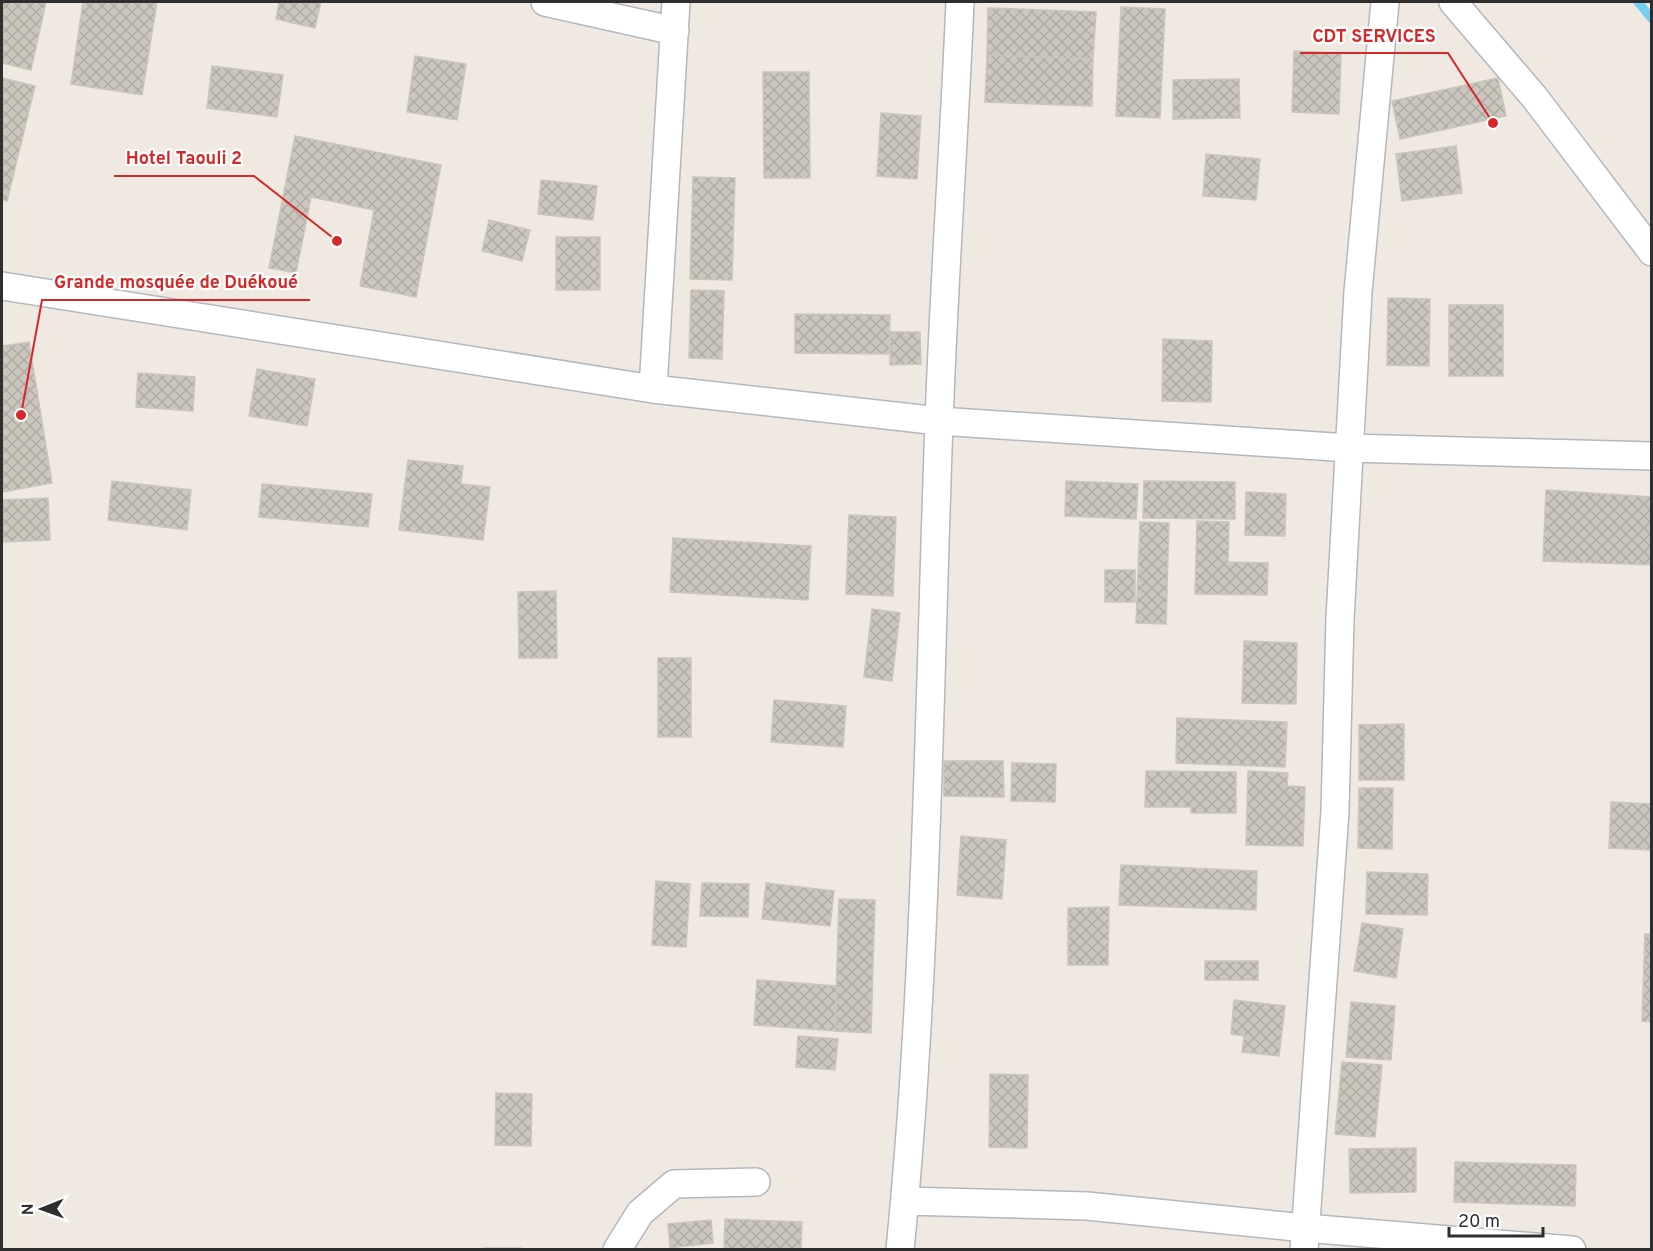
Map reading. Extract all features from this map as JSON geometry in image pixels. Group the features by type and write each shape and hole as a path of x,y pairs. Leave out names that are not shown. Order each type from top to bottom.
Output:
{"street":[{"path":"545,2 675,31"},
{"path":"652,389 676,2"},
{"path":"900,1250 921,929 933,669 939,420 960,2"},
{"path":"1305,1239 1335,811 1340,619 1358,292 1385,2"},
{"path":"1453,2 1535,98 1652,252"},
{"path":"2,286 652,389 939,420 1349,448 1652,456"},
{"path":"617,1250 640,1213 674,1184 756,1182"},
{"path":"905,1200 1087,1206 1305,1239 1572,1250"}],"building":[{"path":"2,2 46,2 31,70 2,63"},
{"path":"83,2 157,2 142,95 71,84"},
{"path":"279,2 321,2 315,28 276,19"},
{"path":"1121,7 1165,9 1160,118 1116,116"},
{"path":"988,8 1096,12 1093,59 987,55"},
{"path":"1294,51 1341,53 1339,114 1292,112"},
{"path":"987,55 1093,59 1092,106 985,102"},
{"path":"415,56 466,64 457,120 407,112"},
{"path":"212,66 283,75 277,117 207,108"},
{"path":"763,72 809,72 810,178 764,178"},
{"path":"2,78 35,86 7,201 2,200"},
{"path":"1498,78 1506,116 1400,139 1392,101"},
{"path":"1239,79 1240,118 1173,119 1173,80"},
{"path":"881,113 921,116 917,179 877,176"},
{"path":"295,136 441,165 416,297 360,286 374,210 311,197 296,273 269,268"},
{"path":"1456,146 1462,193 1402,201 1396,154"},
{"path":"1206,154 1260,159 1256,200 1203,196"},
{"path":"693,177 735,178 732,280 690,279"},
{"path":"541,180 597,186 593,220 538,214"},
{"path":"489,220 530,230 522,261 482,251"},
{"path":"556,237 600,237 600,290 556,290"},
{"path":"691,290 724,291 722,359 689,358"},
{"path":"1388,298 1430,299 1429,366 1387,365"},
{"path":"1449,305 1503,305 1503,376 1449,376"},
{"path":"795,314 890,315 889,354 795,353"},
{"path":"890,332 920,332 921,364 890,365"},
{"path":"2,339 3,346 29,342 52,483 2,492"},
{"path":"1163,339 1212,341 1211,402 1162,401"},
{"path":"257,369 315,379 307,426 249,416"},
{"path":"138,373 195,377 193,411 136,407"},
{"path":"408,460 463,466 461,484 490,487 483,540 399,530"},
{"path":"112,481 191,490 187,530 108,520"},
{"path":"1066,481 1138,484 1136,519 1065,516"},
{"path":"1144,481 1235,482 1235,519 1143,518"},
{"path":"262,484 372,494 368,527 259,517"},
{"path":"1546,490 1652,497 1652,565 1543,561"},
{"path":"1246,492 1286,494 1285,536 1245,535"},
{"path":"48,498 50,540 2,542 2,500"},
{"path":"849,515 896,517 893,596 846,594"},
{"path":"1197,521 1229,522 1228,562 1268,563 1267,595 1195,594"},
{"path":"1140,522 1169,523 1166,624 1136,623"},
{"path":"673,538 811,546 808,600 670,592"},
{"path":"1105,570 1135,570 1135,602 1105,602"},
{"path":"556,591 557,658 519,658 518,592"},
{"path":"872,609 900,613 892,681 864,677"},
{"path":"1244,641 1297,643 1296,704 1242,703"},
{"path":"658,658 691,658 691,737 658,737"},
{"path":"774,700 846,706 843,747 771,742"},
{"path":"1177,718 1287,722 1285,767 1176,763"},
{"path":"1404,724 1404,780 1359,780 1359,725"},
{"path":"944,761 1003,761 1004,797 944,796"},
{"path":"1012,763 1056,764 1055,802 1011,801"},
{"path":"1146,771 1236,772 1236,813 1191,813 1191,807 1145,807"},
{"path":"1248,771 1288,773 1287,786 1305,787 1303,846 1246,845"},
{"path":"1359,788 1393,788 1392,849 1358,848"},
{"path":"1611,802 1652,804 1652,850 1609,848"},
{"path":"961,836 1006,840 1002,899 957,895"},
{"path":"1121,865 1257,871 1256,910 1119,905"},
{"path":"1367,872 1428,874 1427,915 1366,914"},
{"path":"656,881 690,884 686,947 652,945"},
{"path":"702,883 749,884 748,917 700,916"},
{"path":"766,883 834,891 830,926 762,919"},
{"path":"839,899 875,900 871,1033 835,1031"},
{"path":"1109,907 1108,965 1068,965 1068,908"},
{"path":"1362,923 1403,929 1396,978 1354,971"},
{"path":"1645,934 1652,934 1652,1022 1642,1021"},
{"path":"1205,961 1258,961 1258,980 1205,980"},
{"path":"757,980 837,986 835,1031 754,1025"},
{"path":"1234,1000 1285,1006 1279,1056 1242,1052 1244,1036 1231,1034"},
{"path":"1351,1002 1395,1006 1391,1060 1346,1057"},
{"path":"798,1036 838,1039 835,1070 796,1067"},
{"path":"1342,1062 1382,1065 1375,1137 1335,1134"},
{"path":"990,1074 1028,1075 1027,1148 989,1147"},
{"path":"496,1093 532,1094 531,1146 495,1145"},
{"path":"1416,1148 1416,1192 1350,1193 1349,1149"},
{"path":"1455,1162 1576,1165 1575,1206 1454,1202"},
{"path":"725,1219 802,1222 801,1250 724,1250"},
{"path":"711,1220 713,1243 670,1248 668,1224"},
{"path":"484,1248 521,1248 521,1250 484,1250"}],"waterway":[{"path":"1638,2 1652,19"}],"place":[{"name":"CDT SERVICES","path":"1493,123"},
{"name":"Hotel Taouli 2","path":"337,241"},
{"name":"Grande mosquée de Duékoué","path":"21,415"}]}
